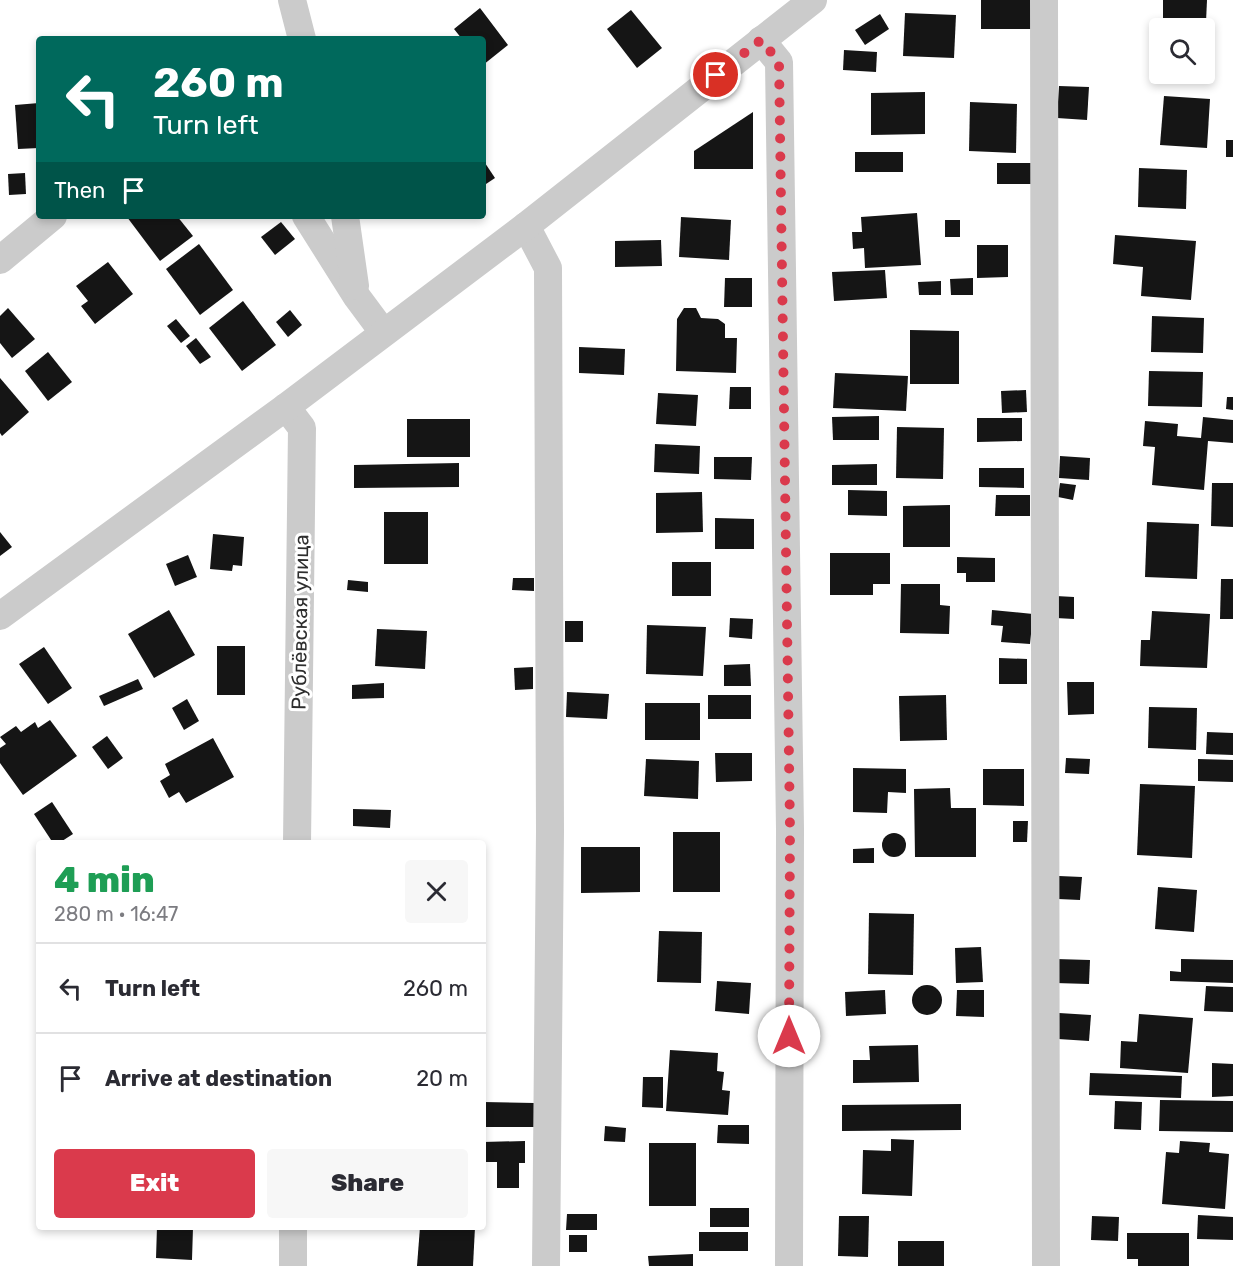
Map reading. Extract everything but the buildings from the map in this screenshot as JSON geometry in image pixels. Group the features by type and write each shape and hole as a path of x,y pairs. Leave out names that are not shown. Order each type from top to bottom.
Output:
{"street":[{"path":"292,0 301,36"},
{"path":"0,616 286,407 526,225 813,0"},
{"path":"1044,0 1046,1266"},
{"path":"761,40 779,62 790,829 789,1266"},
{"path":"0,260 49,219"},
{"path":"308,219 357,297 383,332"},
{"path":"345,219 357,297"},
{"path":"526,225 548,268 550,831 546,1266"},
{"name":"Рублёвская улица","path":"286,407 302,428 297,840"},
{"path":"293,1230 293,1266"}],"route":[{"path":"716,75 761,40 779,62 790,829 789,1036"}]}
